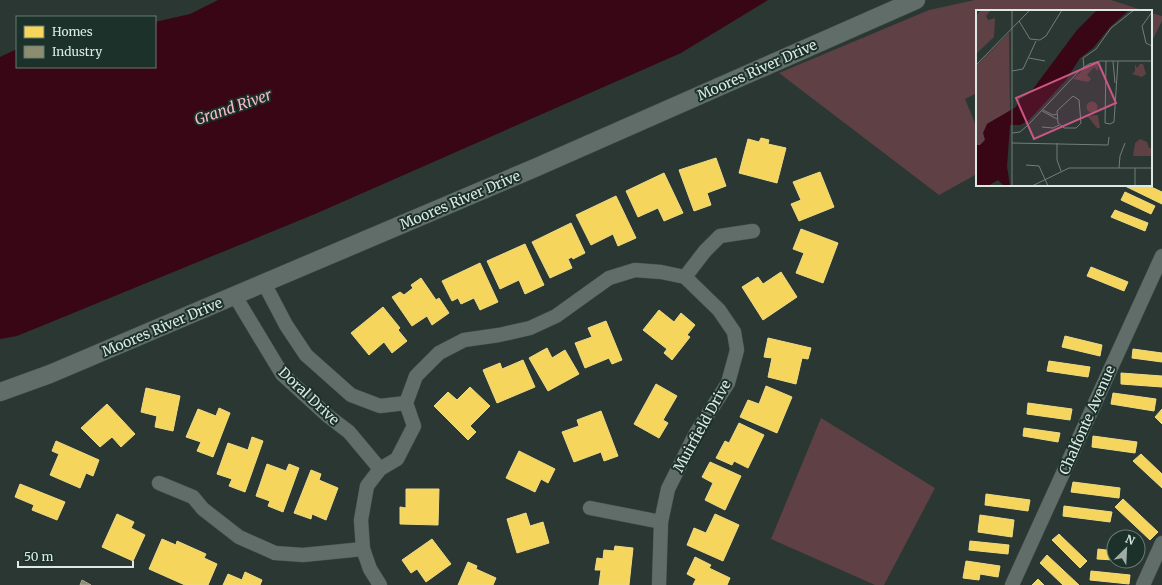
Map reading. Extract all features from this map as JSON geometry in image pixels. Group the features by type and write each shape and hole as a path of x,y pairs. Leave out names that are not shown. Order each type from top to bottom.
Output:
{"street":[{"name":"Moores River Drive","path":"0,392 50,374 537,167 916,0"},
{"path":"380,585 370,569 363,549 361,520 367,486 380,469 397,459 414,426 406,403 416,376 439,354 464,340 499,335 530,328 556,316 609,278 635,270 661,272 685,277 705,251 720,236 752,231"},
{"name":"Chalfonte Avenue","path":"1012,585 1157,282 1162,256"},
{"name":"Muirfield Drive","path":"659,585 661,522 668,489 696,433 728,383 737,350 734,332 719,310 685,277"},
{"name":"Doral Drive","path":"264,283 286,325 306,355 351,395 380,406 406,403"},
{"name":"Doral Drive","path":"235,296 282,374 328,416 349,432 380,469"},
{"path":"159,483 193,497 204,509 239,537 276,553 304,556 363,549"},
{"path":"590,508 661,522"},
{"path":"1143,585 1162,543"}],"shaded area":[{"path":"975,0 1111,0 1142,10 976,10 976,94 965,99 976,126 976,175 939,195 779,73 929,10"},
{"path":"1152,13 1162,16 1162,21 1152,41"},
{"path":"821,418 935,488 884,585 875,585 771,539"}],"water":[{"name":"Grand River","path":"218,0 768,0 681,53 315,214 17,336 0,339 0,57 16,49 16,68 156,68 156,22 190,14"}],"building: Homes":[{"path":"761,138 769,140 768,144 786,148 777,183 739,173 748,139 759,142"},
{"path":"716,158 726,186 707,193 711,205 694,211 679,170"},
{"path":"820,172 834,207 799,221 791,204 801,200 793,182"},
{"path":"664,173 683,213 664,221 658,208 638,217 626,191"},
{"path":"1125,186 1149,186 1162,192 1162,204"},
{"path":"1125,192 1155,206 1151,214 1121,200"},
{"path":"616,196 636,238 618,246 613,234 591,245 576,215"},
{"path":"1115,210 1148,223 1145,231 1111,217"},
{"path":"571,223 585,253 573,259 572,257 568,259 572,268 550,278 532,242"},
{"path":"801,229 838,243 823,283 796,273 804,253 793,249"},
{"path":"525,244 544,285 525,294 519,280 500,289 487,261"},
{"path":"480,263 498,302 480,310 474,298 461,304 458,298 452,301 442,281"},
{"path":"1091,267 1128,282 1124,291 1087,276"},
{"path":"781,272 797,297 763,320 742,287 758,277 763,284"},
{"path":"421,278 436,300 439,298 449,313 432,325 427,316 412,326 392,297 400,292 404,295 413,288 411,285"},
{"path":"383,307 400,328 398,330 407,341 392,353 384,342 369,355 351,333"},
{"path":"659,310 674,322 681,313 695,325 687,335 690,337 672,360 664,353 667,349 643,330"},
{"path":"606,321 622,360 612,364 609,358 585,368 575,343 592,337 588,328"},
{"path":"1065,336 1102,345 1100,356 1062,347"},
{"path":"768,338 811,348 808,359 802,358 796,384 768,377 772,358 764,357"},
{"path":"547,348 552,358 565,350 579,374 548,391 529,358"},
{"path":"1133,349 1162,353 1162,362 1132,358"},
{"path":"523,360 535,387 497,403 483,370 500,363 502,369"},
{"path":"1049,361 1090,367 1088,377 1047,371"},
{"path":"1121,373 1162,376 1162,387 1121,384"},
{"path":"656,384 677,396 663,420 668,423 659,438 634,424"},
{"path":"766,386 792,397 777,433 740,417 748,400 759,404"},
{"path":"470,387 490,406 470,426 476,432 468,440 434,406 448,392 457,400"},
{"path":"146,388 180,396 173,431 155,427 157,416 141,412"},
{"path":"1113,393 1156,399 1154,411 1111,404"},
{"path":"1028,403 1072,409 1070,420 1027,414"},
{"path":"107,404 135,434 121,447 112,437 100,447 81,428"},
{"path":"219,408 230,413 213,457 197,451 201,442 186,437 198,409 216,416"},
{"path":"1162,409 1162,424 1155,417"},
{"path":"601,411 618,456 604,461 601,452 574,462 562,432 579,426 577,420"},
{"path":"739,423 764,435 748,468 734,461 732,465 716,458 725,441 729,443"},
{"path":"1024,428 1060,433 1058,442 1023,436"},
{"path":"1093,436 1137,442 1135,453 1092,447"},
{"path":"252,437 263,441 245,492 229,486 232,479 217,474 228,443 248,450"},
{"path":"56,441 99,460 93,476 86,473 80,488 50,475 59,454 52,451"},
{"path":"519,451 555,469 548,483 541,479 535,492 506,478"},
{"path":"1141,454 1162,474 1162,488 1133,461"},
{"path":"710,462 741,476 725,510 705,500 713,483 702,477"},
{"path":"267,464 286,471 289,464 299,468 283,512 268,506 270,501 256,496"},
{"path":"311,470 321,474 319,480 338,488 326,520 312,514 311,519 294,513"},
{"path":"1073,482 1120,488 1119,498 1071,492"},
{"path":"20,484 65,502 57,520 32,510 34,505 15,497"},
{"path":"406,489 439,489 438,525 400,524 400,507 406,508"},
{"path":"986,494 1030,500 1028,511 985,505"},
{"path":"1123,499 1158,532 1150,540 1146,536 1146,529 1138,529 1115,507"},
{"path":"1064,506 1112,512 1110,522 1063,516"},
{"path":"526,513 530,526 543,522 549,543 517,553 507,519"},
{"path":"117,514 134,522 131,528 145,535 133,561 102,547"},
{"path":"715,514 739,525 723,561 687,545 694,528 706,533"},
{"path":"980,515 1014,520 1012,537 978,532"},
{"path":"1059,534 1087,561 1080,568 1052,540"},
{"path":"162,539 176,545 177,541 206,554 204,558 217,564 208,585 185,585 149,569"},
{"path":"432,539 451,564 426,582 417,569 411,573 402,560"},
{"path":"970,541 1009,545 1008,554 969,550"},
{"path":"615,546 633,548 629,585 599,585 601,570 595,570 597,558 603,559 604,550 614,551"},
{"path":"1098,549 1106,550 1106,560 1097,559"},
{"path":"1047,555 1079,585 1063,585 1040,563"},
{"path":"695,557 711,565 709,568 730,578 727,585 693,585 696,579 687,574"},
{"path":"966,561 1000,566 998,577 980,574 979,580 963,578"},
{"path":"468,562 477,566 476,569 496,578 493,585 458,585"},
{"path":"1091,571 1130,575 1129,584 1090,580"},
{"path":"245,572 262,580 260,585 223,585 228,574 242,580"},
{"path":"1038,579 1044,585 1032,585"}],"building: Industry":[{"path":"82,580 91,585 80,585"}]}
